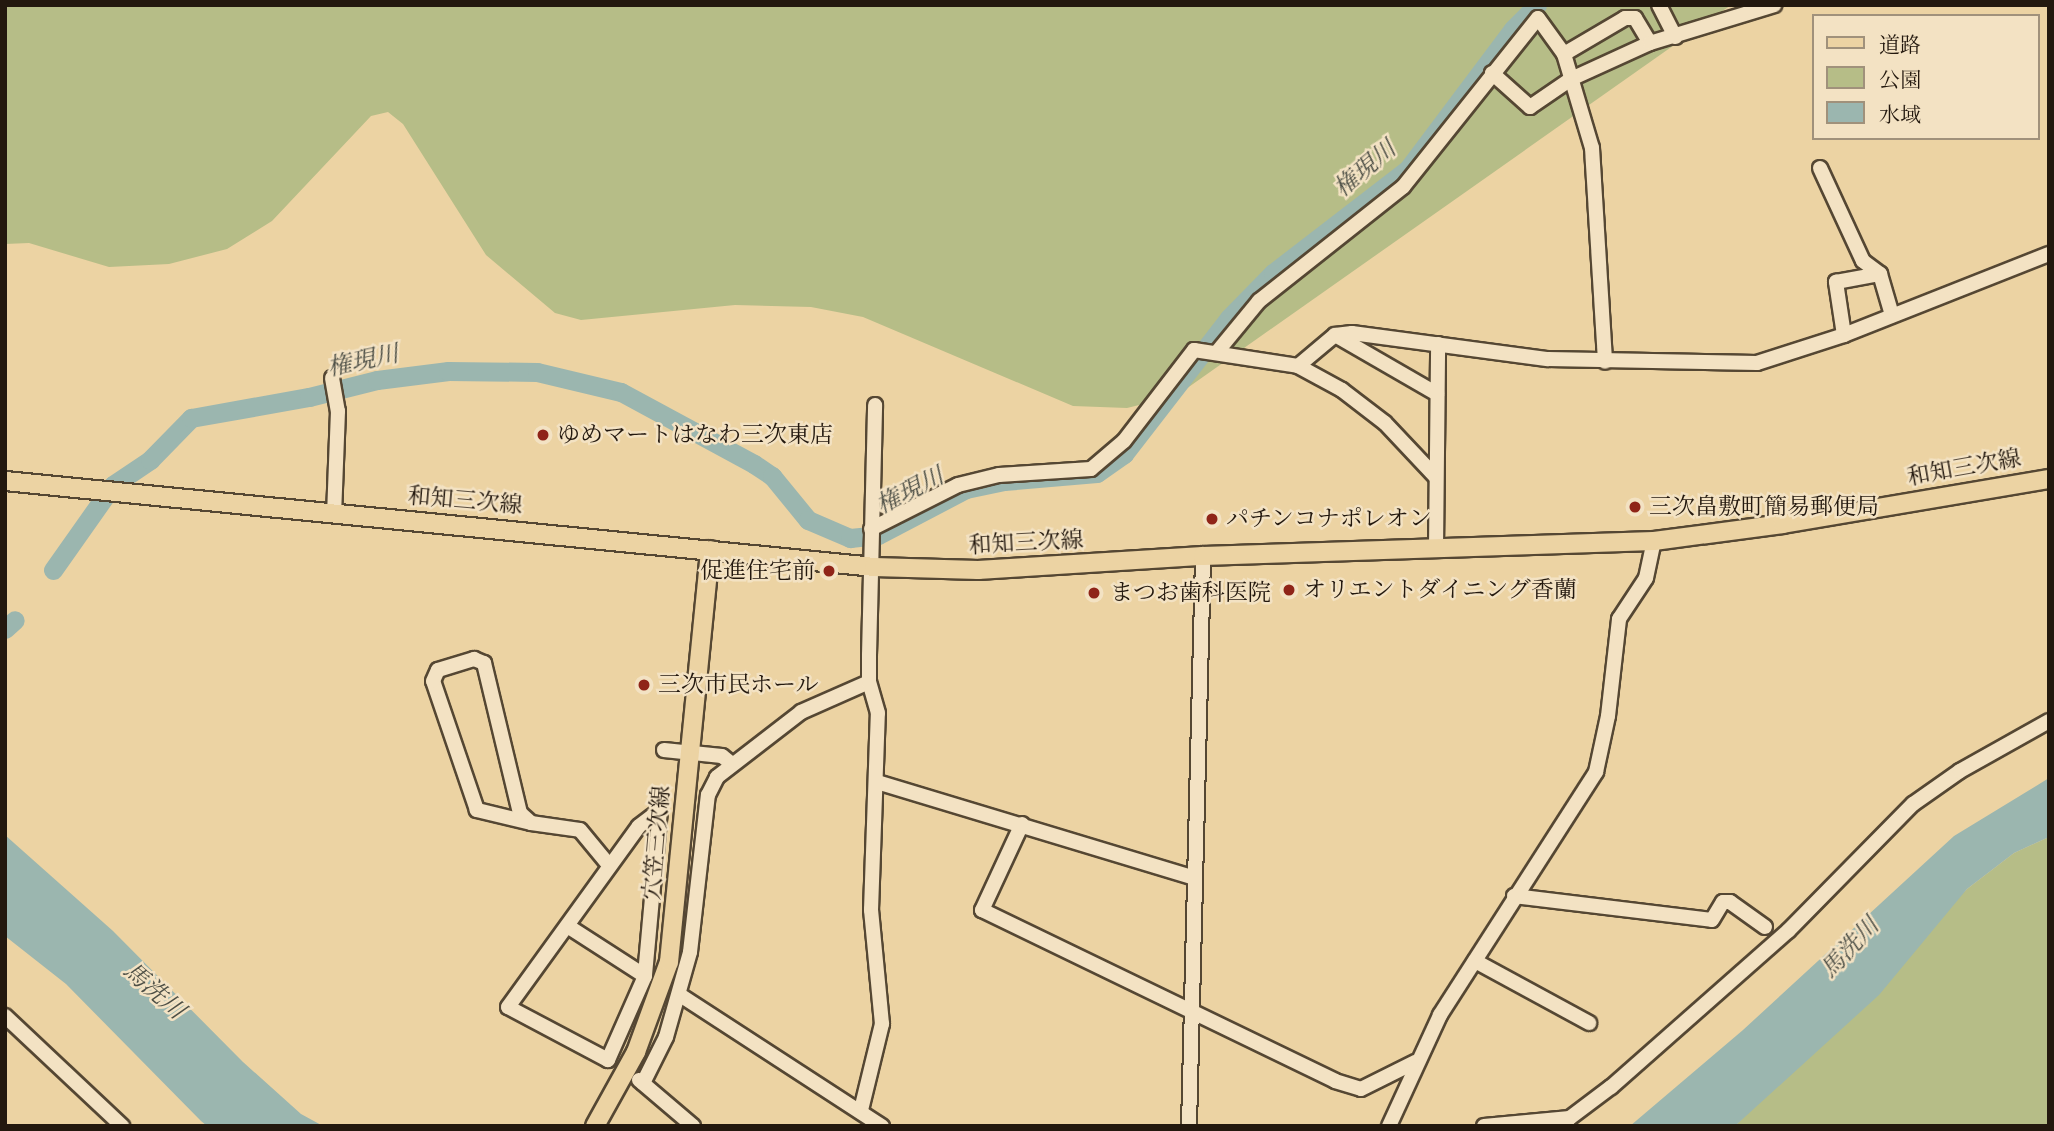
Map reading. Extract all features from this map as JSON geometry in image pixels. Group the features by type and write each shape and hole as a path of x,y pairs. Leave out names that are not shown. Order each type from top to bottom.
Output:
{"main road":[{"name":"和知三次線","path":"5,481 710,550 872,545 1013,570 1203,556 1654,541 1783,524 2049,479"},
{"name":"穴笠三次線","path":"595,1126 644,1036 668,962 710,550"}],"street":[{"path":"1659,5 1675,37"},
{"path":"1492,73 1530,107 1571,79 1650,43 1774,5"},
{"path":"1214,352 1259,301 1403,187 1538,18 1564,54 1592,148 1605,362"},
{"path":"1564,54 1625,18 1635,18 1650,43"},
{"path":"1820,168 1863,261 1880,274 1892,315"},
{"path":"1298,366 1335,335 1374,334 1438,344 1605,362 1757,363 1844,335 2049,254"},
{"path":"1844,335 1836,282 1880,274"},
{"path":"1335,335 1437,394"},
{"path":"1436,548 1438,344"},
{"path":"872,545 958,485 999,475 1091,469 1124,441 1194,351 1298,366 1342,390 1385,424 1435,476"},
{"path":"332,381 336,402 334,513"},
{"path":"861,1110 882,1024 871,910 878,713 869,682 875,405"},
{"path":"1389,1126 1415,1062 1514,896 1578,805 1596,772 1608,716 1619,619 1646,578 1654,541"},
{"path":"1189,1126 1203,556"},
{"path":"531,823 520,813 514,798 484,663 474,660 438,670 433,681 477,810 531,823 580,830 608,865"},
{"path":"693,1126 641,1081 680,995 690,953 708,795 717,777 801,712 869,682"},
{"path":"1484,1126 1565,1122 1788,931 1913,804 1960,771 2049,721"},
{"path":"664,750 690,750 722,756 732,764"},
{"path":"877,782 1195,878"},
{"path":"660,810 645,976 608,1060 508,1007 569,927 608,865 639,825 660,810"},
{"path":"1022,824 982,910 1191,1012 1362,1089 1415,1062"},
{"path":"1514,896 1712,920 1723,902 1730,902 1765,927"},
{"path":"569,927 645,976"},
{"path":"1475,961 1589,1023"},
{"path":"680,995 882,1126"},
{"path":"5,1016 122,1126"}],"green space":[{"path":"5,5 1731,5 1176,396 1127,408 1073,406 863,317 811,307 735,305 581,320 555,313 486,255 403,124 388,112 371,116 272,221 227,249 169,264 109,267 29,243 5,244"},
{"path":"2049,837 2049,1126 1735,1126 1967,889 2014,853"}],"water":[{"name":"馬洗川","path":"2049,778 2049,837 2014,853 1967,889 1879,995 1735,1126 1630,1126 1743,1030 1954,836"},
{"name":"馬洗川","path":"5,835 113,931 243,1062 301,1114 323,1126 207,1126 201,1121 66,984 5,936"}],"waterway":[{"name":"権現川","path":"53,570 113,485 150,460 191,418 309,397 377,380 448,371 537,372 621,392 754,464 772,476 808,520 850,538 878,535 966,489 1004,481 1097,473 1124,454 1229,318 1273,273 1408,169 1513,29 1537,5"},
{"name":"権現川","path":"5,629 15,620"}],"place":[{"name":"ゆめマートはなわ三次東店","path":"543,435"},
{"name":"三次畠敷町簡易郵便局","path":"1635,507"},
{"name":"パチンコナポレオン","path":"1212,519"},
{"name":"促進住宅前","path":"829,571"},
{"name":"オリエントダイニング香蘭","path":"1289,590"},
{"name":"まつお歯科医院","path":"1094,593"},
{"name":"三次市民ホール","path":"644,685"}]}
